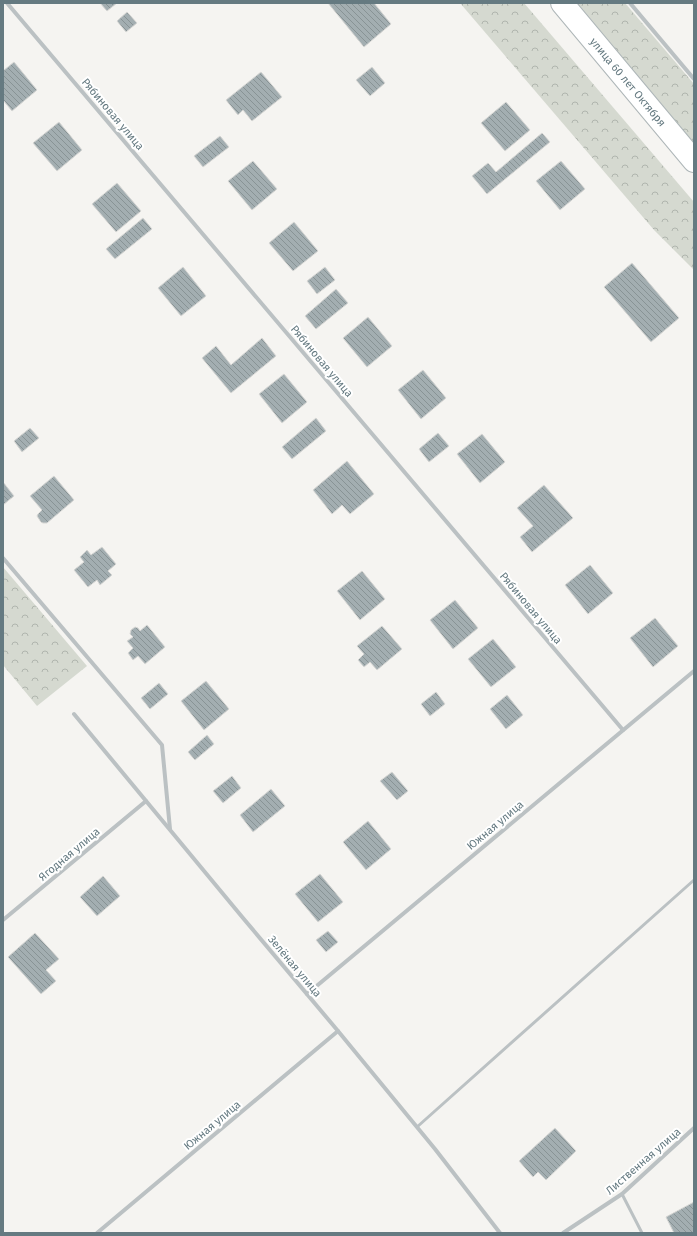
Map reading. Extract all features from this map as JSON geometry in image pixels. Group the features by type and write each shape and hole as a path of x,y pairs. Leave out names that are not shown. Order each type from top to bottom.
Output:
{"street":[{"name":"Рябиновая улица","path":"7,3 623,730"},
{"name":"улица 60 лет Октября","path":"562,3 694,161"},
{"path":"630,3 694,79"},
{"path":"3,558 162,745 170,830"},
{"name":"Южная улица","path":"307,994 694,671"},
{"name":"Зелёная улица","path":"74,714 416,1126 500,1233"},
{"name":"Ягодная улица","path":"3,920 146,801"},
{"name":"Южная улица","path":"97,1233 338,1031"},
{"name":"Лиственная улица","path":"563,1233 622,1194 694,1128"}],"lane":[{"path":"416,1126 694,880"},
{"path":"622,1194 642,1233"}],"green space":[{"path":"460,3 524,3 694,202 694,270 654,230"},
{"path":"572,3 625,3 694,84 694,147"},
{"path":"3,567 87,666 37,706 3,665"}],"building":[{"path":"100,3 117,3 107,11"},
{"path":"328,3 374,3 391,24 364,47"},
{"path":"127,12 137,23 126,32 117,21"},
{"path":"14,62 37,90 12,111 3,100 3,71"},
{"path":"372,67 385,83 370,96 356,80"},
{"path":"261,72 282,97 252,121 243,110 238,115 226,100"},
{"path":"506,102 530,130 505,151 481,123"},
{"path":"59,122 82,150 57,171 33,143"},
{"path":"542,133 550,142 487,194 472,176 488,163 496,172"},
{"path":"220,136 229,147 203,167 194,156"},
{"path":"253,161 277,189 252,210 228,181"},
{"path":"561,161 585,189 560,210 536,181"},
{"path":"117,183 141,211 116,232 92,204"},
{"path":"143,218 152,229 115,259 106,249"},
{"path":"294,222 318,251 293,271 269,243"},
{"path":"632,263 679,318 651,342 604,287"},
{"path":"183,267 206,296 181,316 158,288"},
{"path":"325,267 335,280 317,294 307,281"},
{"path":"336,289 348,303 316,329 305,316"},
{"path":"368,317 392,346 367,367 343,338"},
{"path":"262,338 276,356 231,393 202,358 216,346 231,365"},
{"path":"423,370 446,398 421,419 398,390"},
{"path":"284,374 307,402 282,423 259,394"},
{"path":"316,418 326,431 292,459 282,447"},
{"path":"30,428 39,438 22,452 14,441"},
{"path":"438,433 449,446 429,462 419,449"},
{"path":"482,434 505,462 480,483 457,454"},
{"path":"347,461 374,494 350,514 342,505 332,514 313,490"},
{"path":"54,476 74,500 47,523 43,523 37,516 42,510 30,496"},
{"path":"3,482 14,496 3,505"},
{"path":"544,485 573,518 532,552 520,537 533,526 517,508"},
{"path":"102,547 116,564 108,571 112,575 100,585 97,580 88,587 74,570 84,562 80,557 87,550 91,555"},
{"path":"590,565 613,593 588,614 565,585"},
{"path":"362,571 385,599 360,620 337,591"},
{"path":"455,600 478,628 453,649 430,620"},
{"path":"655,618 678,646 653,667 630,638"},
{"path":"147,625 165,647 145,664 138,656 133,660 128,653 133,648 127,641 133,637 130,634 131,630 135,627 140,631"},
{"path":"382,626 402,649 377,670 370,662 364,667 358,660 364,654 357,646"},
{"path":"493,639 516,667 491,687 468,659"},
{"path":"206,681 229,709 204,730 181,701"},
{"path":"159,683 168,694 150,709 141,698"},
{"path":"436,692 445,704 430,716 421,704"},
{"path":"507,695 523,715 506,729 490,709"},
{"path":"207,735 214,744 195,760 188,752"},
{"path":"392,772 408,791 397,800 380,781"},
{"path":"232,776 241,788 223,803 213,791"},
{"path":"271,789 285,806 253,832 240,815"},
{"path":"368,821 391,849 366,870 343,842"},
{"path":"320,874 343,902 318,922 295,894"},
{"path":"103,876 120,896 97,916 80,897"},
{"path":"328,931 338,942 326,952 316,940"},
{"path":"35,933 59,959 46,970 56,981 41,994 8,957"},
{"path":"555,1128 576,1151 546,1180 538,1172 533,1177 519,1161"},
{"path":"694,1202 694,1233 674,1233 666,1217"}]}
